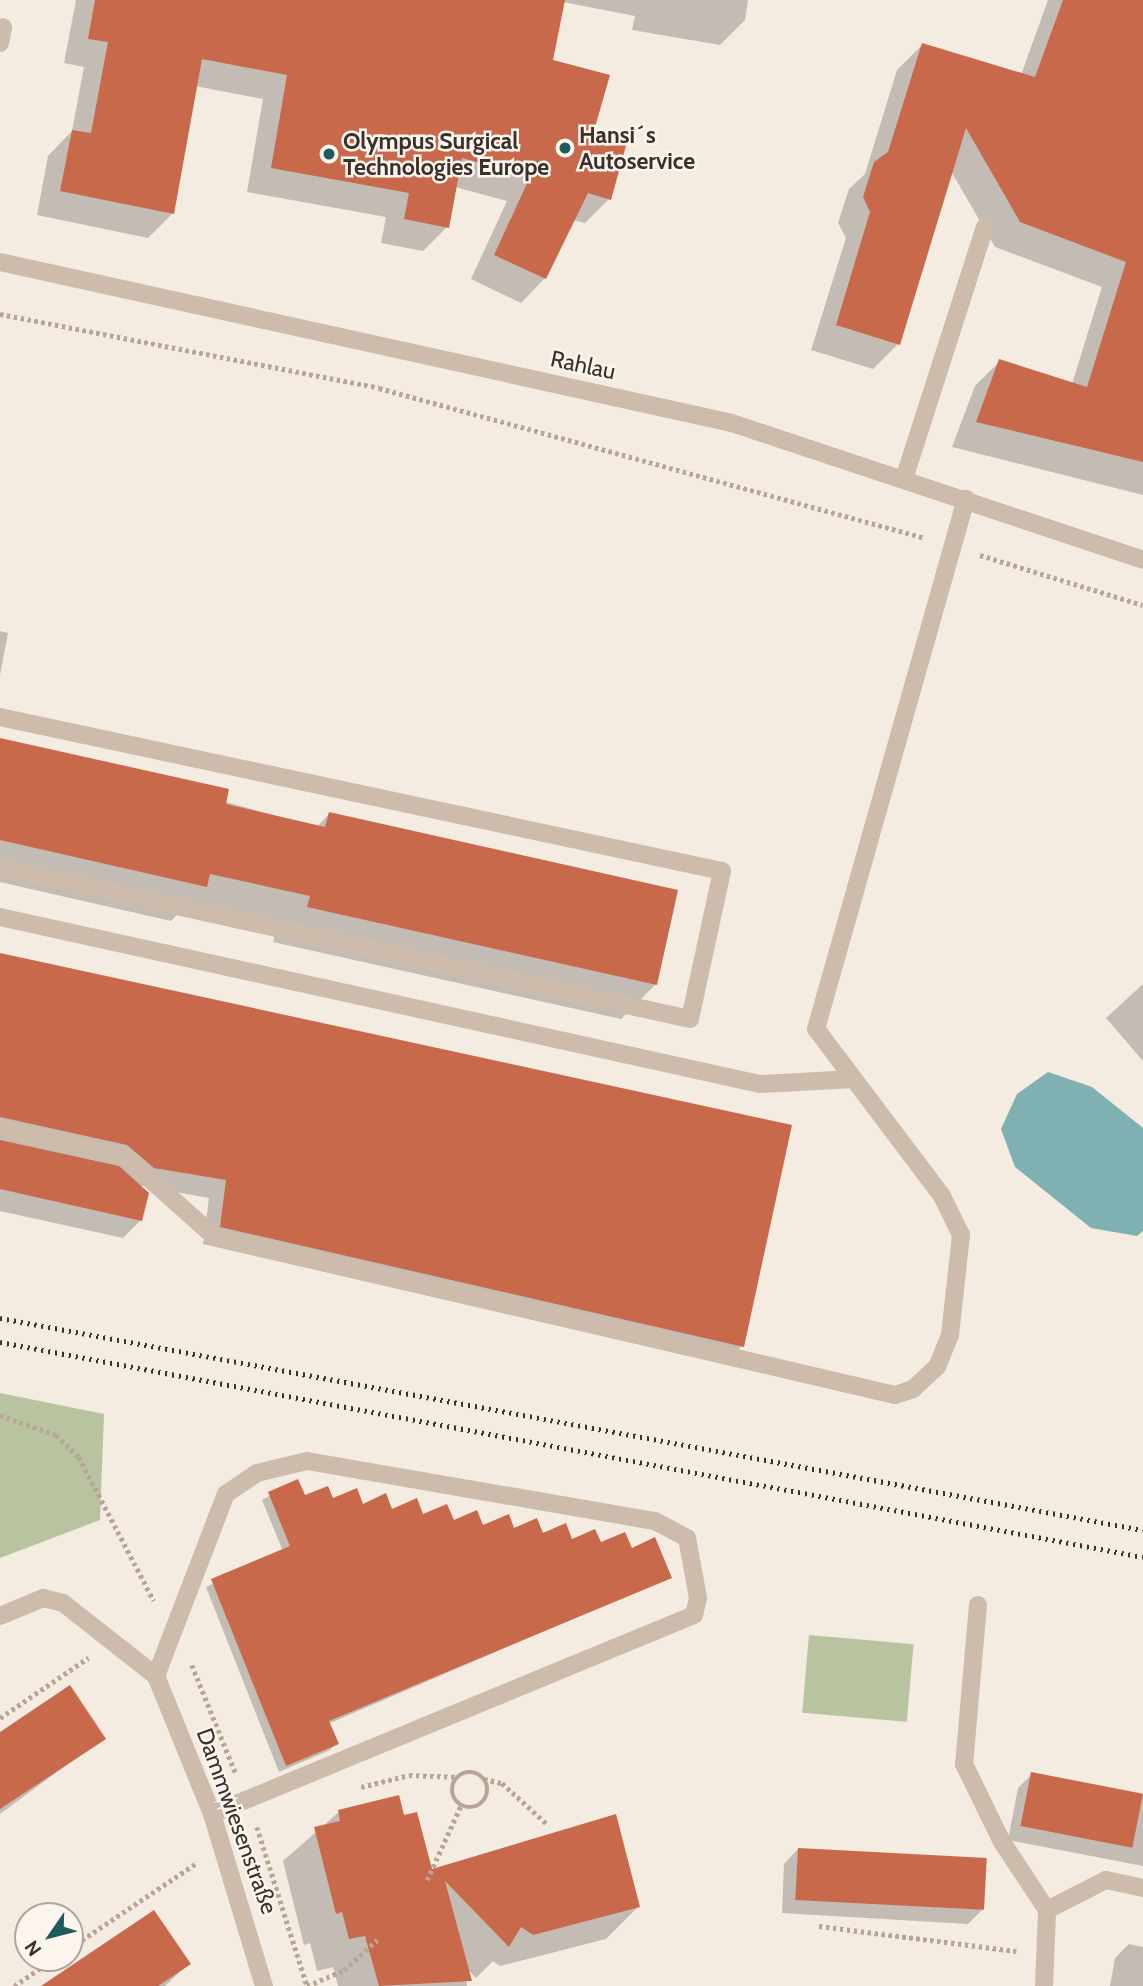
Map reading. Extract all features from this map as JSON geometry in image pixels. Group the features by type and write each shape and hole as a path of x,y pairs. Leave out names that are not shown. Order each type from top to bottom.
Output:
{"street":[{"path":"904,479 985,227"},
{"name":"Rahlau","path":"0,262 732,423 1143,560"},
{"path":"0,1128 124,1156 215,1237 895,1395 913,1390 937,1367 950,1335 961,1235 942,1196 816,1029 966,499"},
{"path":"0,717 722,871 690,1019 0,867"},
{"path":"0,916 760,1084 854,1079"},
{"path":"0,1616 43,1598 63,1602 109,1633 156,1676 226,1494 257,1473 307,1461 655,1521 687,1538 698,1598 694,1615 212,1814"},
{"path":"978,1605 964,1764 1002,1842 1047,1910 1044,1986"},
{"name":"Dammwiesenstraße","path":"156,1676 212,1814 264,1986"},
{"path":"1047,1910 1106,1880 1143,1888"}],"path":[{"path":"0,314 379,388 723,478 1143,605"},
{"path":"0,1415 56,1435 95,1477 171,1636"},
{"path":"0,1718 93,1655 109,1633"},
{"path":"356,1788 409,1775 458,1777 474,1772 484,1779 502,1783 547,1824"},
{"path":"458,1777 453,1792 461,1805"},
{"path":"461,1805 484,1801 484,1779"},
{"path":"427,1880 461,1805"},
{"path":"84,1939 222,1846"},
{"path":"819,1926 1045,1954"},
{"path":"307,1986 344,1970 377,1940"},
{"path":"14,1986 34,1972"}],"green space":[{"path":"0,1393 104,1414 100,1520 0,1558"},
{"path":"809,1635 914,1644 907,1722 802,1713"}],"water":[{"path":"1048,1072 1092,1087 1143,1128 1143,1231 1137,1236 1091,1228 1015,1167 1001,1129 1017,1094"}],"building":[{"path":"95,0 565,0 553,60 610,75 593,134 627,142 611,200 588,193 546,279 494,255 530,177 462,158 449,228 404,219 409,193 271,168 287,75 202,59 174,214 60,191 72,130 91,133 108,42 88,39"},
{"path":"1063,0 1143,0 1143,462 976,422 999,359 1087,387 1126,262 1020,222 966,128 900,345 836,325 870,212 863,197 874,162 888,152 922,43 1035,77"},
{"path":"0,738 229,789 226,804 325,827 329,812 678,890 657,985 307,907 310,896 210,874 207,887 0,840"},
{"path":"0,953 792,1125 744,1347 220,1227 226,1180 154,1168 127,1145 0,1117"},
{"path":"0,1140 119,1166 149,1193 142,1221 0,1189"},
{"path":"298,1479 305,1495 328,1486 333,1498 357,1488 363,1504 386,1493 392,1509 417,1498 423,1514 447,1504 454,1520 477,1510 483,1525 509,1514 514,1528 537,1518 543,1533 566,1523 572,1539 595,1529 601,1542 625,1532 632,1548 655,1537 672,1578 329,1721 339,1744 286,1766 211,1579 290,1546 268,1492"},
{"path":"70,1685 106,1739 0,1809 0,1732"},
{"path":"1031,1772 1143,1794 1132,1848 1021,1826"},
{"path":"399,1795 404,1815 417,1812 432,1869 616,1814 640,1907 533,1935 521,1927 509,1947 445,1881 472,1981 379,1986 365,1936 349,1939 342,1912 336,1914 314,1827 340,1821 338,1810"},
{"path":"798,1848 987,1858 984,1910 795,1900"},
{"path":"154,1910 191,1964 158,1986 41,1986 62,1972 84,1972 84,1957"}],"railway":[{"path":"0,1318 1143,1530"},
{"path":"0,1342 1143,1557"}],"place":[{"name":"Hansi´s Autoservice","path":"565,148"},
{"name":"Olympus Surgical Technologies Europe","path":"329,154"}]}
